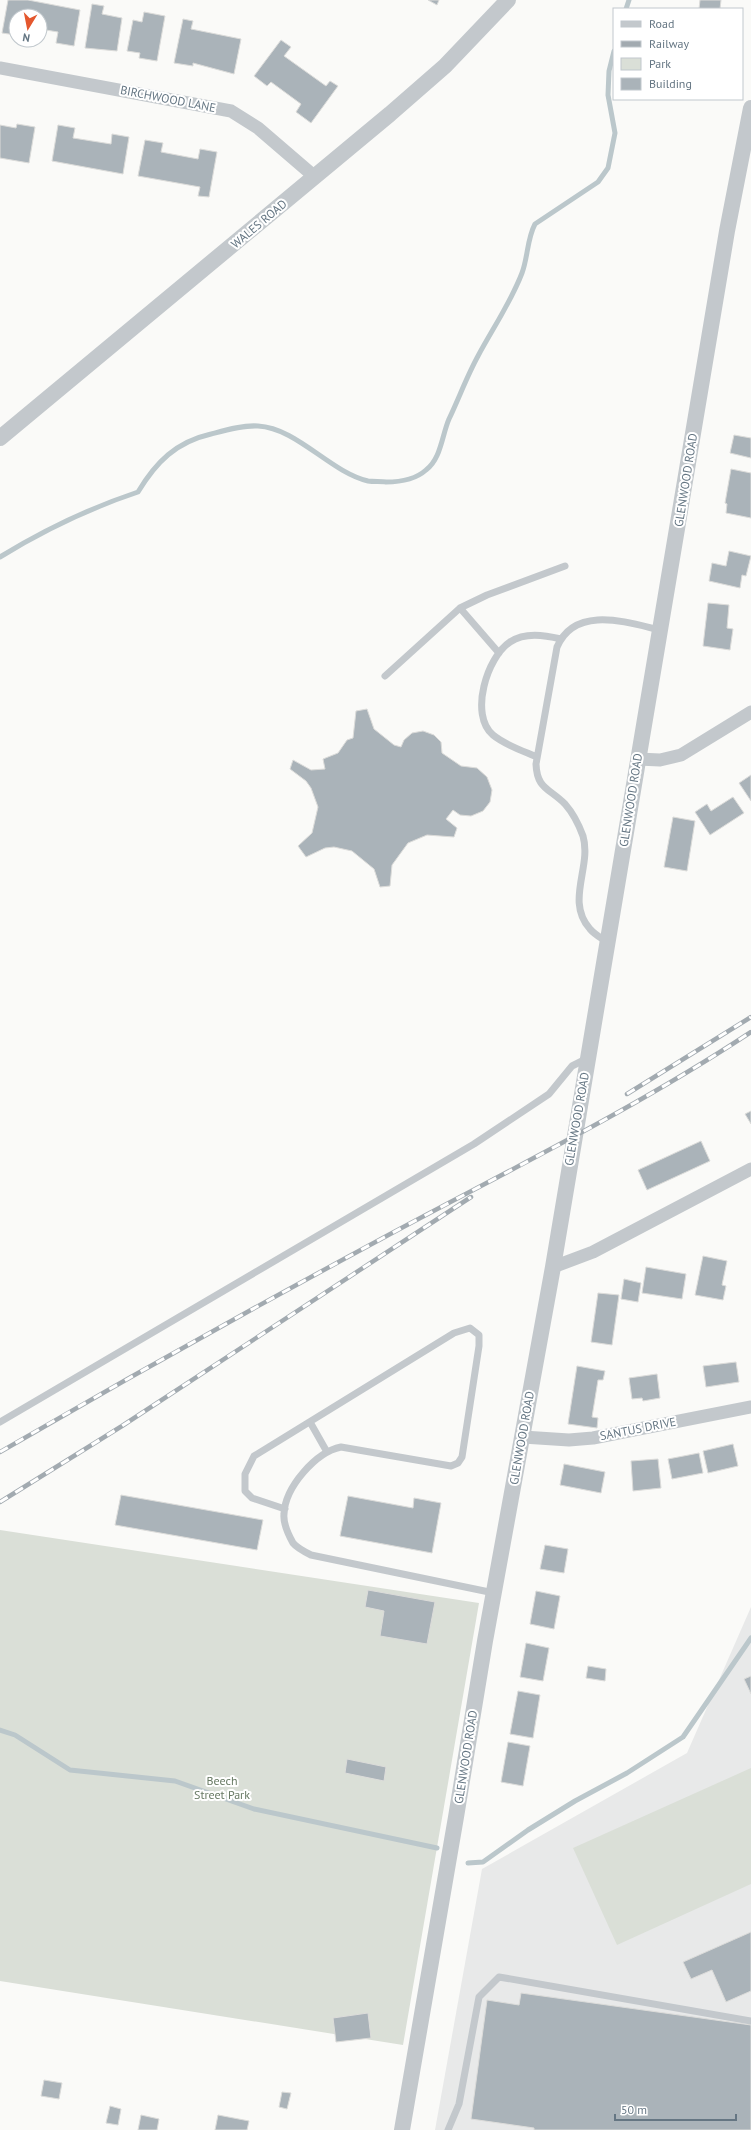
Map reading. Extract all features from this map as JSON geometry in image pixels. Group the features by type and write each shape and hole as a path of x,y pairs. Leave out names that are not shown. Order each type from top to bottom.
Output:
{"street":[{"name":"WALES ROAD","path":"0,438 445,66 488,23 508,0"},
{"name":"BIRCHWOOD LANE","path":"0,68 231,111 258,128 314,177"},
{"name":"GLENWOOD ROAD","path":"402,2130 494,1593 553,1267 728,231 751,108"},
{"path":"638,759 660,760 681,755 751,712"},
{"path":"553,1267 593,1252 751,1169"},
{"name":"SANTUS DRIVE","path":"523,1437 569,1440 593,1438 751,1407"}],"lane":[{"path":"385,676 460,608 487,595 565,566"},
{"path":"460,608 499,653"},
{"path":"608,943 586,924 580,906 578,896 585,852 583,837 565,804 542,785 536,777 537,757 557,648 562,635 578,625 604,619 620,620 661,630"},
{"path":"537,757 492,735 484,723 480,709 482,692 499,653 510,642 528,636 538,635 561,639"},
{"path":"0,1422 474,1144 548,1094 572,1066 588,1058"},
{"path":"285,1508 252,1498 245,1491 245,1474 254,1456 454,1333 470,1328 479,1335 462,1457 458,1463 451,1466 341,1447 330,1449 306,1470 289,1492 285,1508 286,1528 294,1544 310,1555 494,1593"},
{"path":"310,1422 327,1452"},
{"path":"448,2130 459,2104 479,1997 499,1977 751,2021"}],"shaded area":[{"path":"751,1607 751,2130 435,2130 482,1869 687,1753"}],"green space":[{"name":"Beech Street Park","path":"0,1530 479,1603 403,2045 0,1981"},
{"path":"751,1768 751,1884 617,1945 573,1848"}],"building":[{"path":"8,0 28,0 80,10 74,46 56,43 58,32 48,30 48,8 8,8 8,34 2,33"},
{"path":"428,0 439,0 437,5"},
{"path":"700,0 721,0 720,8 699,8"},
{"path":"92,4 104,6 102,14 122,18 117,51 85,48"},
{"path":"144,12 165,16 157,61 139,58 140,53 127,51 133,20 142,22"},
{"path":"183,19 193,21 191,29 241,39 234,74 193,63 193,66 174,63"},
{"path":"281,40 291,47 284,56 326,86 330,81 338,86 311,123 296,112 301,104 271,82 267,86 254,76"},
{"path":"17,124 35,127 29,163 0,158 0,125 16,128"},
{"path":"58,125 75,128 73,138 111,144 112,134 129,137 123,174 52,161"},
{"path":"145,140 163,143 161,152 198,159 200,149 217,152 209,197 198,196 200,187 138,176"},
{"path":"734,435 751,438 751,458 730,453"},
{"path":"731,469 751,473 751,518 726,513 727,504 725,503"},
{"path":"729,551 751,556 746,576 742,575 740,588 709,581 712,563 726,566"},
{"path":"708,603 729,605 727,628 733,629 730,650 703,646"},
{"path":"367,709 374,729 394,745 401,747 404,740 412,733 423,731 434,735 441,742 442,753 461,766 477,768 487,777 492,790 490,802 483,811 471,816 460,815 453,810 446,819 457,828 454,837 427,835 408,843 392,865 390,886 380,887 374,869 352,851 334,847 325,848 306,857 298,846 312,833 318,807 311,788 306,781 290,769 293,760 311,770 325,769 323,759 338,753 347,740 353,738 356,711"},
{"path":"751,775 751,801 739,783"},
{"path":"733,797 744,813 710,835 695,812 707,804 711,811"},
{"path":"673,817 695,821 687,871 664,867"},
{"path":"751,1111 751,1124 745,1114"},
{"path":"701,1141 710,1161 647,1190 638,1170"},
{"path":"703,1256 727,1261 722,1285 726,1286 723,1300 695,1295"},
{"path":"646,1267 686,1274 682,1299 642,1293"},
{"path":"624,1279 641,1283 638,1302 621,1299"},
{"path":"598,1293 619,1295 612,1345 591,1342"},
{"path":"736,1362 739,1382 706,1387 703,1366"},
{"path":"577,1366 605,1371 603,1380 598,1380 592,1417 598,1418 597,1428 568,1424"},
{"path":"657,1374 660,1398 643,1401 642,1398 632,1399 629,1378"},
{"path":"733,1444 738,1466 708,1473 703,1451"},
{"path":"699,1453 703,1473 672,1479 668,1459"},
{"path":"658,1459 661,1488 633,1491 631,1461"},
{"path":"564,1464 605,1472 601,1493 560,1485"},
{"path":"121,1495 263,1520 257,1550 115,1525"},
{"path":"348,1496 413,1508 414,1498 441,1503 432,1553 340,1536"},
{"path":"545,1545 568,1549 564,1573 540,1569"},
{"path":"368,1590 435,1602 427,1644 380,1636 384,1611 365,1607"},
{"path":"536,1591 560,1596 554,1629 530,1624"},
{"path":"526,1643 549,1648 543,1681 520,1677"},
{"path":"588,1666 606,1669 605,1681 586,1678"},
{"path":"751,1676 751,1694 744,1679"},
{"path":"518,1691 540,1695 533,1738 510,1734"},
{"path":"508,1742 530,1746 523,1786 501,1782"},
{"path":"347,1759 386,1767 384,1781 345,1773"},
{"path":"751,1932 751,1991 726,2002 712,1970 691,1979 683,1962"},
{"path":"521,1993 751,2025 751,2130 534,2130 534,2128 471,2119 487,2000 519,2005"},
{"path":"368,2013 371,2038 336,2042 333,2018"},
{"path":"44,2080 62,2083 59,2099 41,2096"},
{"path":"282,2092 291,2093 287,2109 279,2107"},
{"path":"110,2106 121,2109 118,2125 106,2123"},
{"path":"141,2115 159,2119 157,2130 138,2130"},
{"path":"218,2115 249,2121 247,2130 215,2130"}],"waterway":[{"path":"626,8 629,0"},
{"path":"0,557 68,520 102,505 138,492 152,471 168,455 187,442 234,428 258,426 286,434 340,469 368,481 402,481 418,476 426,470 435,460 449,419 474,364 518,284 524,267 530,236 535,224 598,182 608,168 615,133 608,95 609,71 613,55"},
{"path":"468,1863 483,1862 528,1830 575,1801 627,1773 683,1737 751,1638"},
{"path":"0,1730 15,1735 70,1770 175,1781 254,1809 437,1848"}],"railway":[{"path":"627,1094 751,1017"},
{"path":"0,1452 285,1291 615,1114 706,1061 751,1032"},
{"path":"0,1502 122,1426 471,1197"}]}
